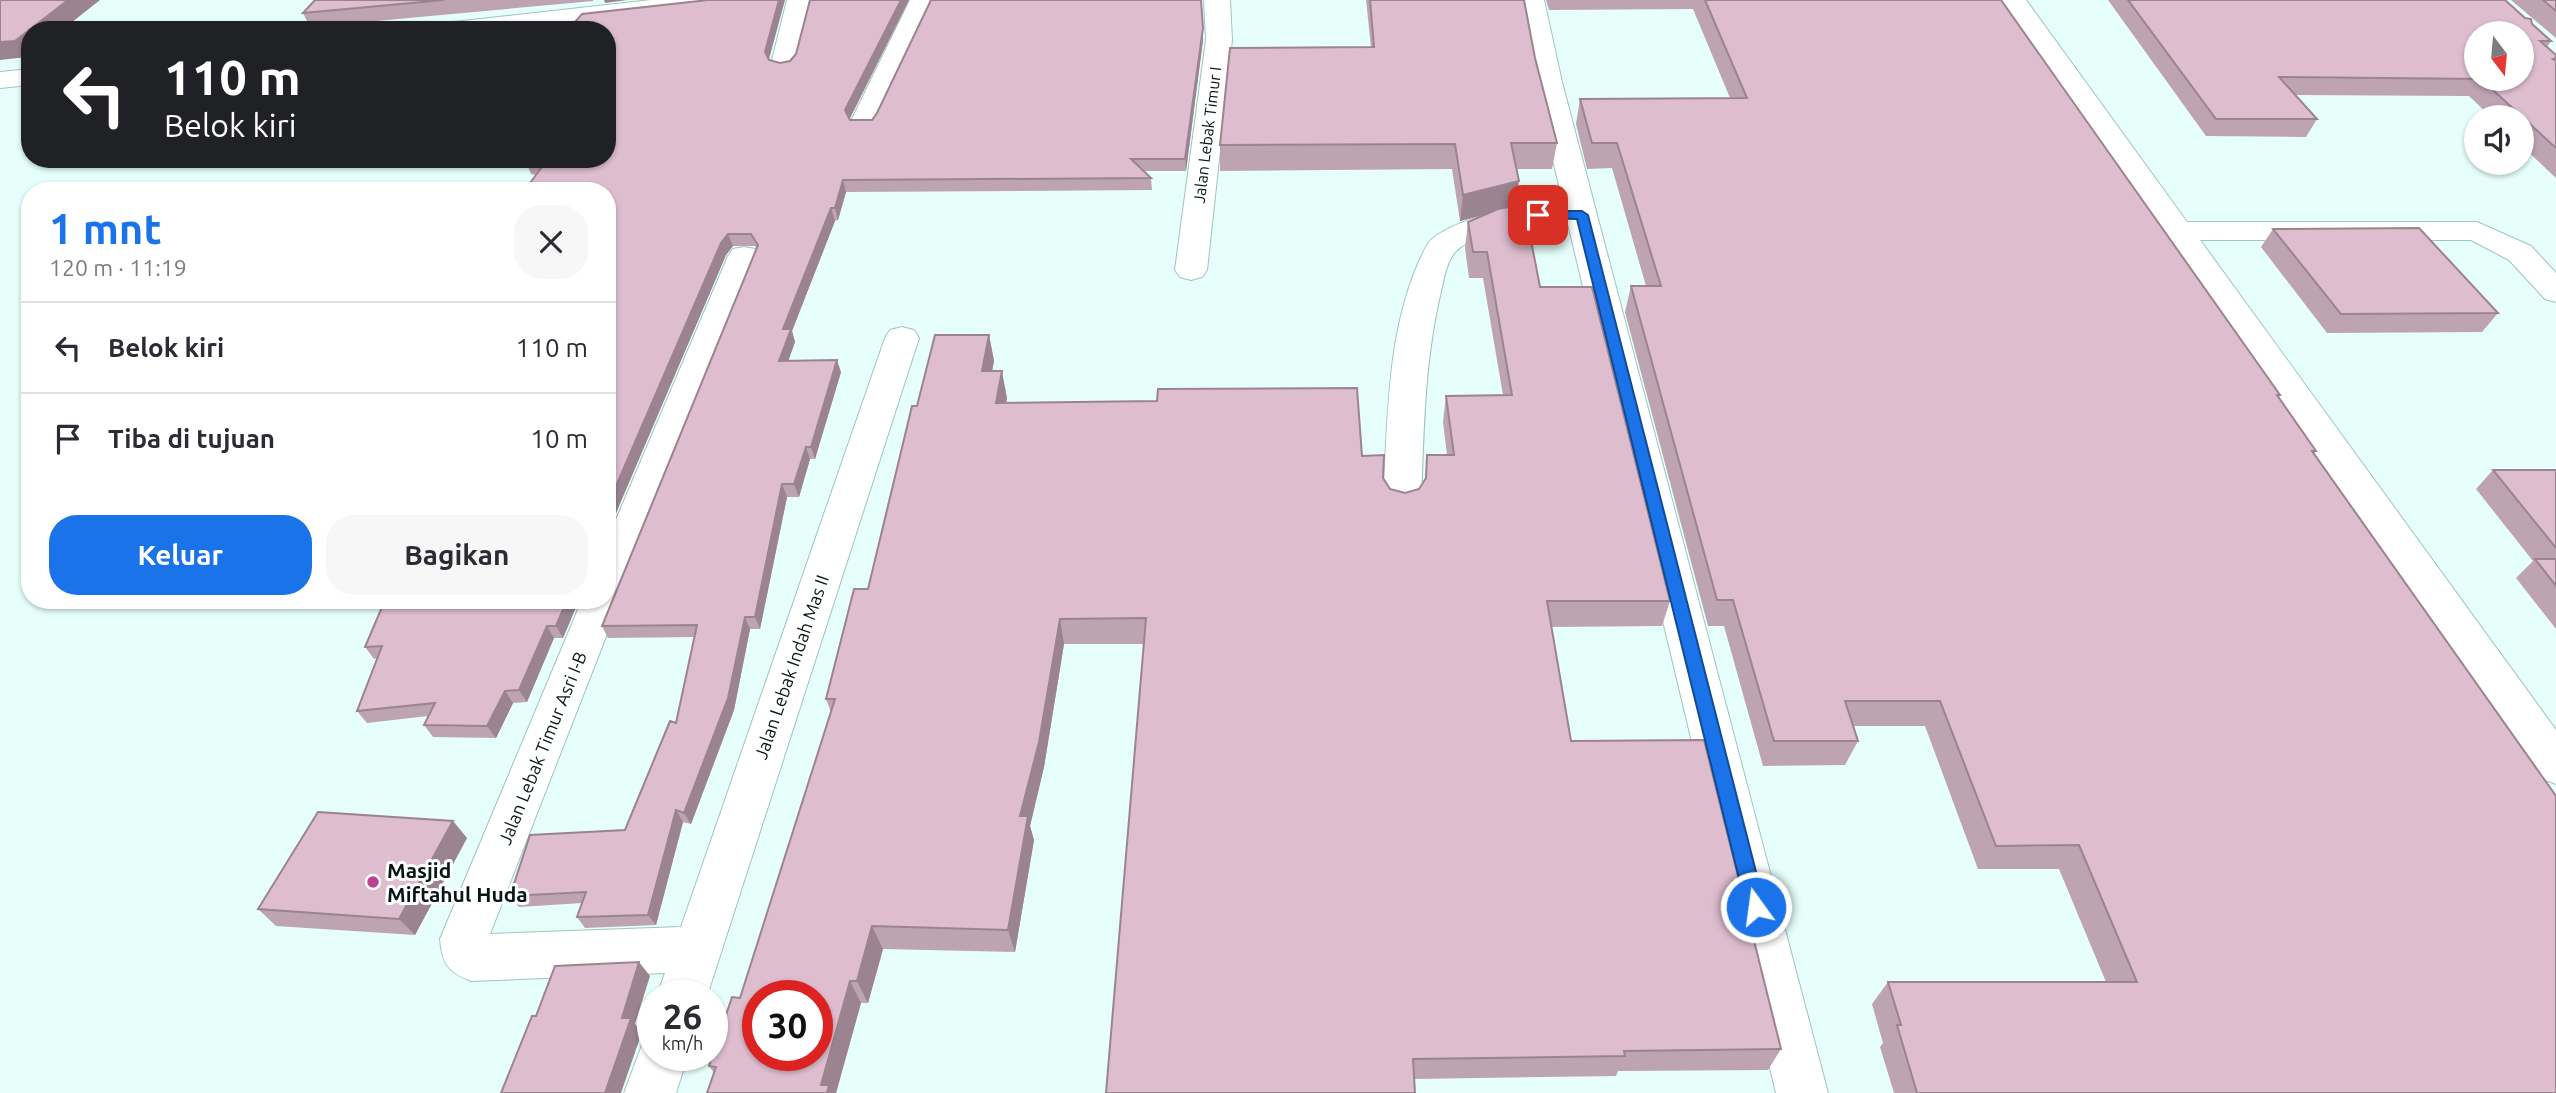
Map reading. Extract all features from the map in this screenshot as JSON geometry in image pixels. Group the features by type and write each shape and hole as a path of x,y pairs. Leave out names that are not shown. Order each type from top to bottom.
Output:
{"street":[{"path":"532,21 718,0"},
{"path":"785,64 800,0"},
{"path":"864,123 923,0"},
{"name":"Jalan Lebak Timur I","path":"1191,271 1219,40 1217,0"},
{"path":"1531,0 1582,215 1802,1093"},
{"path":"2013,0 2556,765"},
{"path":"0,80 21,78"},
{"path":"1402,503 1408,382 1413,341 1430,272 1442,246 1478,227 1538,215 1582,215"},
{"path":"2177,231 2476,231 2520,253 2556,292"},
{"path":"616,566 744,256"},
{"name":"Jalan Lebak Indah Mas II","path":"687,980 902,338"},
{"name":"Jalan Lebak Timur Asri I-B","path":"598,609 464,939 466,952 471,958 696,949"},
{"path":"650,1093 658,1071"}],"building":[{"path":"0,0 68,0 41,21 21,21 21,36 15,41 0,42"},
{"path":"315,0 444,0 303,13"},
{"path":"708,0 779,0 765,52 769,60 780,63 790,61 796,54 810,0 901,0 845,110 850,120 872,120 931,0 1201,0 1203,28 1185,159 1131,159 1151,178 843,180 835,208 831,208 783,329 791,329 779,361 837,360 811,447 806,447 794,484 782,484 755,617 745,617 728,698 684,813 676,810 648,915 577,917 586,892 510,896 530,835 625,830 670,721 676,723 697,625 602,626 609,609 616,609 616,592 758,245 751,234 728,234 721,243 616,486 616,182 531,182 541,168 616,168 616,21 576,21 582,14"},
{"path":"1370,0 1524,0 1535,58 1557,143 1511,143 1519,181 1463,195 1455,144 1220,145 1230,48 1374,47"},
{"path":"1705,0 2001,0 2280,395 2277,395 2316,451 2312,451 2556,796 2556,1093 1917,1093 1897,1025 1901,1025 1888,982 2137,982 2079,845 1996,846 1940,701 1845,701 1858,741 1774,741 1733,600 1717,600 1631,286 1661,286 1617,143 1592,143 1580,99 1747,98"},
{"path":"2128,0 2505,0 2525,18 2531,19 2464,21 2464,79 2279,77 2317,119 2216,119"},
{"path":"2543,0 2556,0 2556,11"},
{"path":"2534,26 2551,41 2540,41 2556,55 2553,59 2556,61 2556,148 2534,128 2534,105 2509,105 2494,91 2534,91"},
{"path":"1524,204 1540,287 1592,287 1670,601 1547,601 1571,741 1704,740 1781,1049 1624,1051 1625,1056 1413,1059 1415,1093 1106,1093 1146,618 1060,619 1039,742 1020,816 1028,816 1008,930 872,926 857,981 850,981 833,1042 833,980 746,980 835,699 826,699 854,589 868,589 912,406 917,406 935,335 989,335 982,371 1002,371 996,403 1157,401 1158,389 1357,388 1362,456 1384,455 1383,478 1390,489 1405,493 1419,489 1426,478 1427,455 1454,455 1446,396 1512,395 1487,252 1473,252 1468,222 1498,209"},
{"path":"2419,228 2498,313 2341,314 2273,229"},
{"path":"2493,470 2556,470 2556,548"},
{"path":"2535,559 2556,559 2556,586"},
{"path":"381,609 563,609 556,626 547,626 519,690 505,691 487,726 424,725 435,703 357,711 382,646 365,647"},
{"name":"Masjid Miftahul Huda","path":"318,812 453,821 399,919 258,909"},
{"path":"639,962 622,1018 631,1018 605,1093 501,1093 555,966"},
{"path":"742,992 742,1071 825,1071 821,1085 829,1085 827,1093 707,1093 715,1071 728,1071 728,1009 732,997 740,998"}],"place":[{"name":"Masjid Miftahul Huda","path":"373,882"}],"route":[{"path":"1538,215 1582,215 1756,907"}]}
